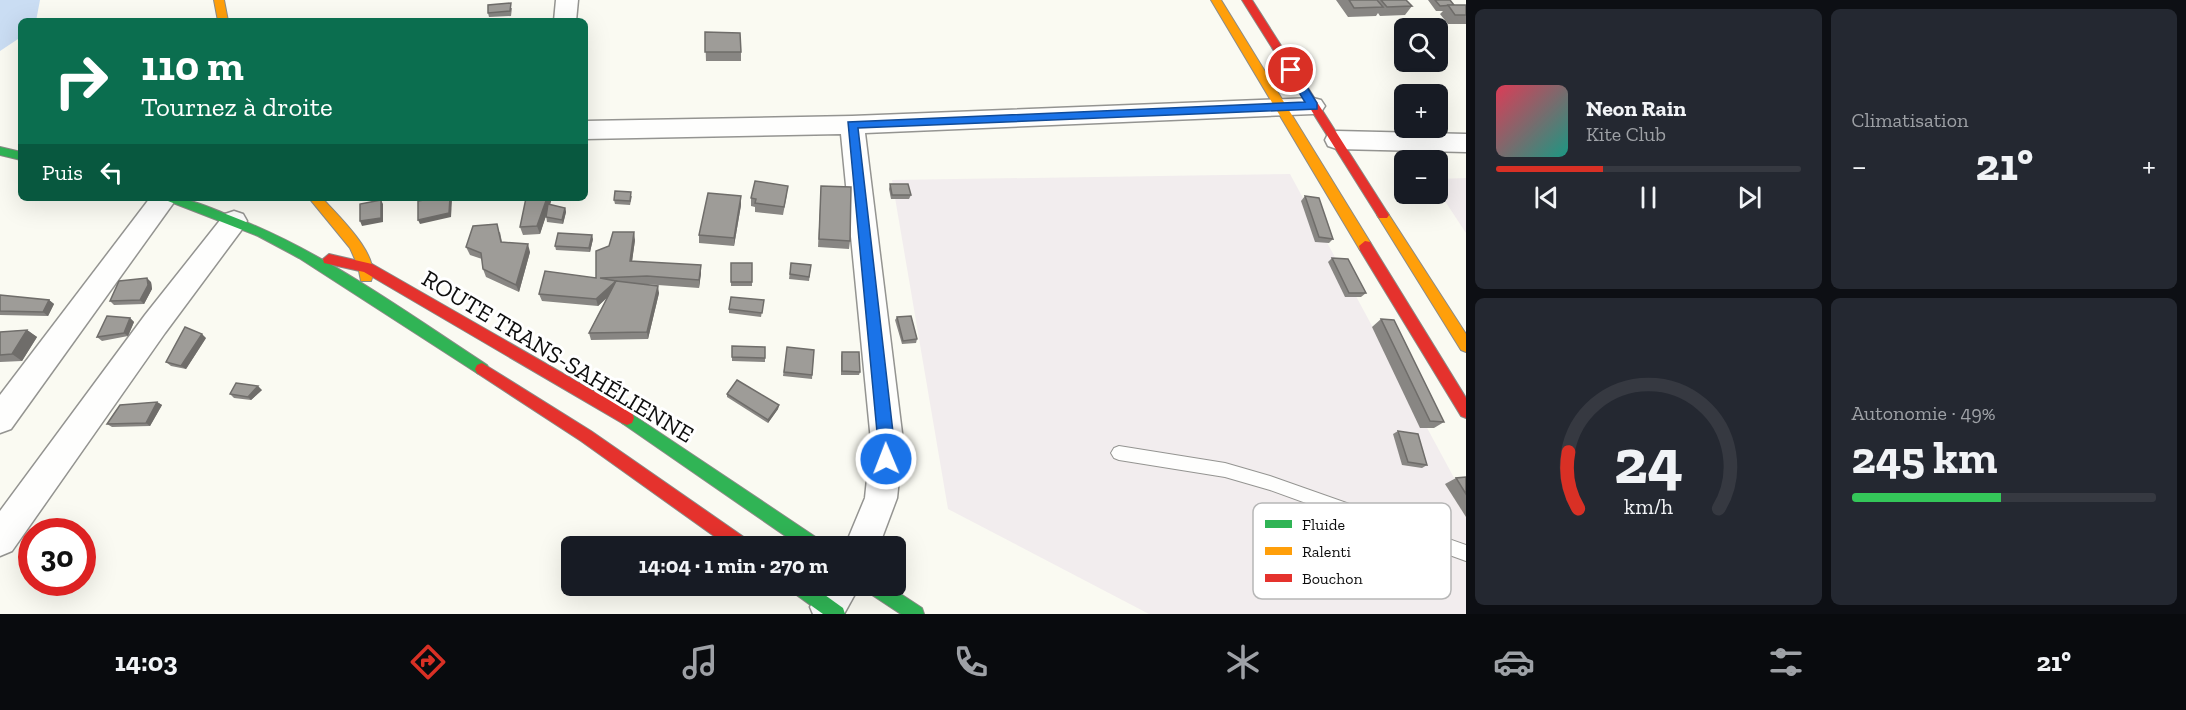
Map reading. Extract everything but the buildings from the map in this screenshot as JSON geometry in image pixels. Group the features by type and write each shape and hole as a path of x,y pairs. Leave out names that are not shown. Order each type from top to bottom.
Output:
{"main road":[{"path":"219,0 222,18"},
{"path":"1216,0 1466,411"},
{"path":"1247,0 1466,346"},
{"path":"0,151 18,155"},
{"name":"ROUTE TRANS-SAHÉLIENNE","path":"180,201 234,221 304,254 586,436 728,536"},
{"name":"ROUTE TRANS-SAHÉLIENNE","path":"318,201 361,253 367,268"},
{"name":"ROUTE TRANS-SAHÉLIENNE","path":"304,254 367,268 631,420 799,536"},
{"path":"364,294 367,268"},
{"path":"822,596 836,602"},
{"path":"889,596 916,614"}],"street":[{"path":"566,18 567,0"},
{"path":"588,130 852,125 1313,106"},
{"path":"852,125 887,441 881,498 866,536"},
{"path":"1337,140 1466,142"},
{"path":"0,419 162,201"},
{"path":"0,538 155,324 234,221"}],"lane":[{"path":"1119,453 1226,470 1326,503"},
{"path":"1451,548 1466,553"}],"shaded area":[{"path":"1290,174 1466,500 1466,614 1149,614 948,509 892,180"},
{"path":"1466,178 1466,233 1447,204 1448,179"}],"water":[{"path":"0,0 40,0 37,18 18,18 18,39 0,51"}],"traffic: fast":[{"path":"0,151 18,155"},
{"path":"180,201 262,233 304,254 482,369"},
{"path":"627,418 799,536"},
{"path":"812,596 837,614"},
{"path":"889,596 916,614"}],"traffic: slow":[{"path":"219,0 222,18"},
{"path":"1216,0 1365,246"},
{"path":"318,201 355,244 365,266 366,277"},
{"path":"1383,215 1466,346"}],"traffic: jam":[{"path":"1247,0 1383,215"},
{"path":"1365,246 1466,411"},
{"path":"329,259 367,268 627,418"},
{"path":"482,369 586,436 728,536"}],"route":[{"path":"886,459 887,441 852,125 1313,106 1291,70"}]}
